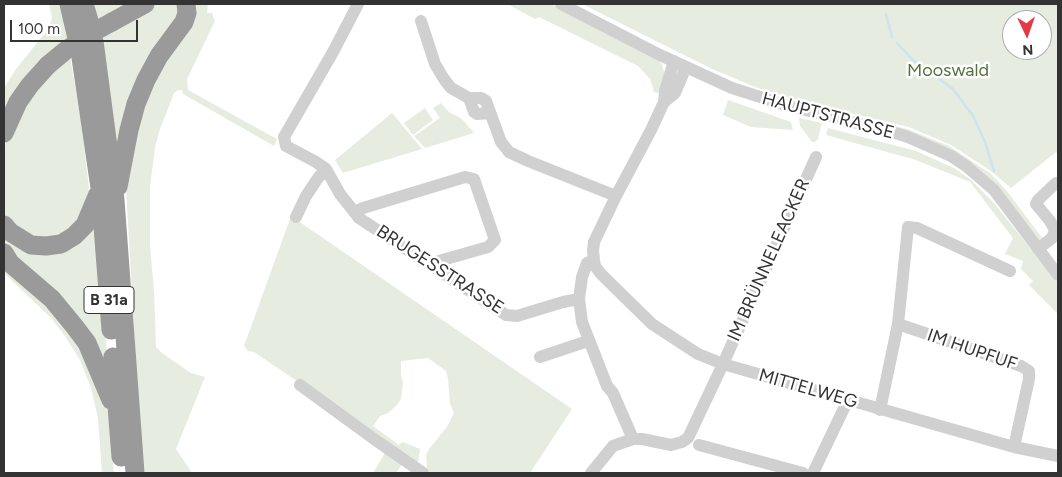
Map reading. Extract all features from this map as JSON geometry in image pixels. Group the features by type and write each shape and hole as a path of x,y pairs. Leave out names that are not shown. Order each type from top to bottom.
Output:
{"highway":[{"name":"B 31a","path":"69,4 85,38 115,200 135,473"},
{"name":"B 31a","path":"84,4 85,38 100,188 122,473"},
{"path":"4,133 18,102 48,65 73,45 144,4"},
{"path":"115,200 136,104 159,56 184,22 187,13 186,4"},
{"path":"4,225 15,236 31,245 61,244 74,236 84,225 100,188"},
{"path":"4,253 10,263 52,299 75,327 94,358 117,412"}],"street":[{"name":"BRUGESSTRASSE","path":"358,4 284,137 286,146 326,169 340,194 359,218 506,315 517,316 579,299"},
{"name":"HAUPTSTRASSE","path":"560,4 732,88 800,109 908,137 944,153 966,166 994,190 1058,275"},
{"path":"422,21 435,64 444,79 451,88 469,98 480,98 486,101 501,142 509,152 528,162 616,196"},
{"path":"591,473 613,446 634,439 607,386 582,322 579,299 582,273 587,263 594,260 592,251 594,242 664,102 675,93 680,64"},
{"name":"IM BRÜNNELEACKER","path":"634,439 650,440 672,445 688,438 816,157"},
{"path":"296,217 306,196 326,169"},
{"path":"354,212 465,177 474,179 494,240 488,247 439,261 434,267"},
{"path":"1038,249 1052,238 1055,230 1036,204 1056,183"},
{"path":"880,410 898,324 908,227 917,228 1010,272"},
{"name":"MITTELWEG","path":"594,260 601,274 652,324 698,354 723,364 880,410 1014,447 1058,456"},
{"name":"IM HUPFUF","path":"898,324 1021,366 1029,371 1014,447"},
{"path":"540,357 588,340"},
{"path":"300,385 423,473"},
{"path":"813,473 848,400"},
{"path":"699,446 803,473"}],"green space":[{"path":"49,4 60,4 68,41 4,122 4,88 16,69 49,28 52,18"},
{"path":"92,4 134,4 97,23"},
{"path":"151,4 183,4 119,168 99,36"},
{"path":"190,4 208,4 207,13 212,13 215,21 187,79 188,90 277,139 274,146 183,94 182,90 174,93 155,147 150,187 150,246 156,347 191,373 205,377 176,449 192,473 140,473 126,188 136,117"},
{"path":"507,4 551,4 658,60 662,64 665,76 658,93 654,92 650,79 638,66 539,17 535,19"},
{"name":"Mooswald","path":"582,4 1058,4 1058,155 1056,152 1011,188 991,171 951,145 909,127 810,104 755,87 710,68"},
{"path":"70,56 81,121 89,188 88,207 67,235 36,240 4,216 4,148 14,121 27,98"},
{"path":"728,100 791,122 793,130 751,127 723,115"},
{"path":"441,103 449,112 462,119 474,133 425,148 414,136 440,118 433,108"},
{"path":"425,108 433,120 413,135 404,123"},
{"path":"392,113 422,149 343,173 335,160"},
{"path":"799,118 822,123 818,139 815,142 812,142 800,126"},
{"path":"894,126 907,129 949,146 991,174 1006,190 1043,239 1037,240 995,186 894,129"},
{"path":"828,128 916,151 954,168 971,180 994,203 1058,283 1058,314 1029,285 1033,281 1021,269 1023,261 1005,254 1013,238 970,182 916,160 826,135"},
{"path":"96,206 109,383 4,245 4,231 49,249"},
{"path":"291,216 572,409 530,473 428,473 425,471 427,467 426,455 429,449 447,427 454,413 450,403 446,371 428,358 401,361 403,383 401,399 388,413 380,416 373,426 399,445 403,442 420,449 418,463 254,352 248,351 244,346"},
{"path":"4,259 62,315 104,394 108,413 114,473 102,473 98,418 91,388 80,360 51,318 4,273"},
{"path":"386,451 403,463 396,473 373,473"}],"waterway":[{"path":"886,14 892,37"},
{"path":"897,43 913,60 953,89 973,116 985,142 994,171"}]}
